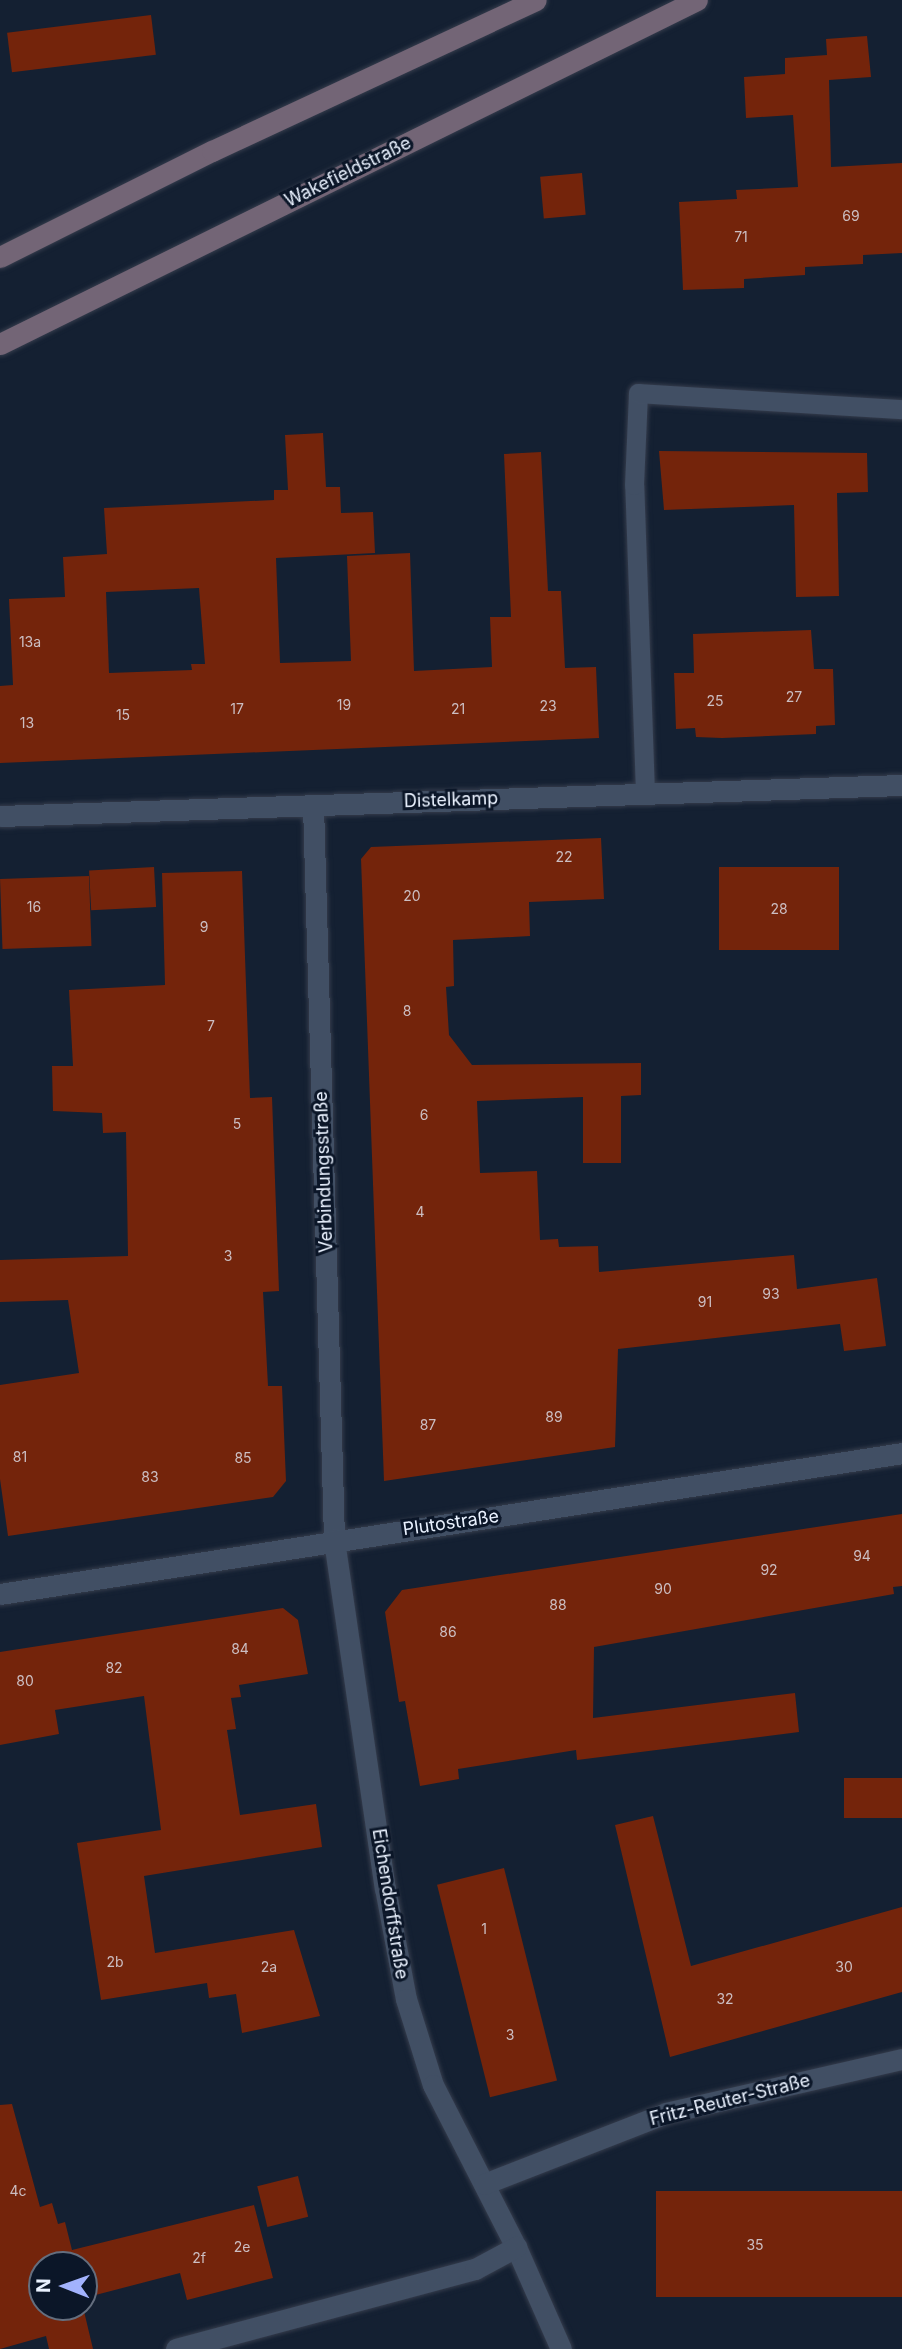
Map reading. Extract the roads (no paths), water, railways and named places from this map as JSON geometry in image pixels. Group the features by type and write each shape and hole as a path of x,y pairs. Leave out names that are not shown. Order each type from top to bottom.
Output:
{"main road":[{"path":"0,257 212,151 536,0"},
{"name":"Wakefieldstraße","path":"0,344 697,0"}],"street":[{"name":"Distelkamp","path":"0,816 902,785"},
{"name":"Verbindungsstraße","path":"313,805 334,1540"},
{"name":"Plutostraße","path":"0,1594 902,1453"},
{"name":"Eichendorffstraße","path":"334,1540 406,1999 433,2085 516,2247 561,2349"},
{"name":"Fritz-Reuter-Straße","path":"484,2184 666,2113 902,2059"},
{"path":"176,2349 450,2276 516,2247"}],"lane":[{"path":"645,793 634,485 638,393 902,409"}]}
